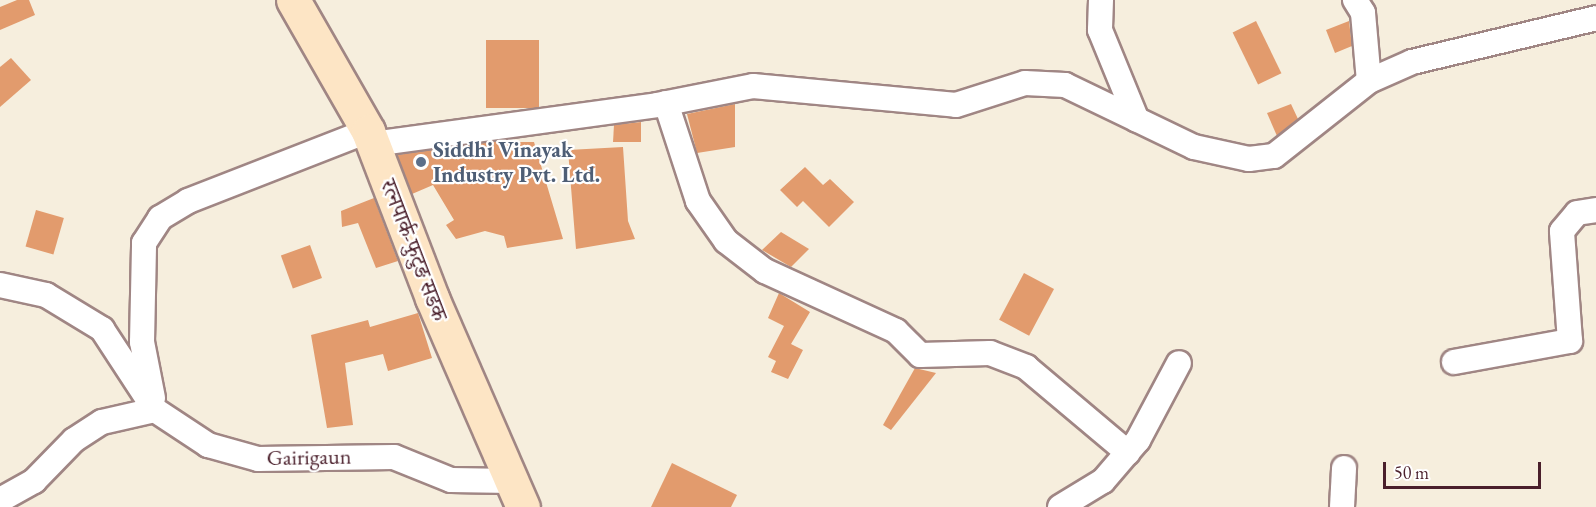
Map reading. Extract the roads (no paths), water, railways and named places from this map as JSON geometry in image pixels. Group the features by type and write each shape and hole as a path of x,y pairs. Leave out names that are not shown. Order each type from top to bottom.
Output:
{"street":[{"name":"रत्नपार्क-फुटुङ सडक","path":"293,0 370,137 517,494"},
{"path":"1101,0 1100,30 1137,120"},
{"path":"1355,0 1363,13 1370,81"},
{"path":"155,410 142,342 144,243 160,218 188,201 370,137 666,103 753,86 956,105 1025,84 1065,85 1194,147 1249,159 1275,156 1370,81 1412,62 1596,18"},
{"path":"666,103 698,201 726,241 765,271 889,327 920,355 990,353 1026,367 1128,453"},
{"path":"1454,362 1570,341 1562,231 1577,213 1596,210"},
{"path":"0,285 46,295 102,328 155,410"},
{"path":"1060,507 1103,482 1128,453 1179,363"},
{"path":"0,500 34,481 74,440 102,422 155,410"},
{"name":"Gairigaun","path":"155,410 208,445 258,459 394,458 451,480 517,494"},
{"path":"1342,507 1344,468"}],"place":[{"name":"Siddhi Vinayak Industry Pvt. Ltd.","path":"421,162"}]}
